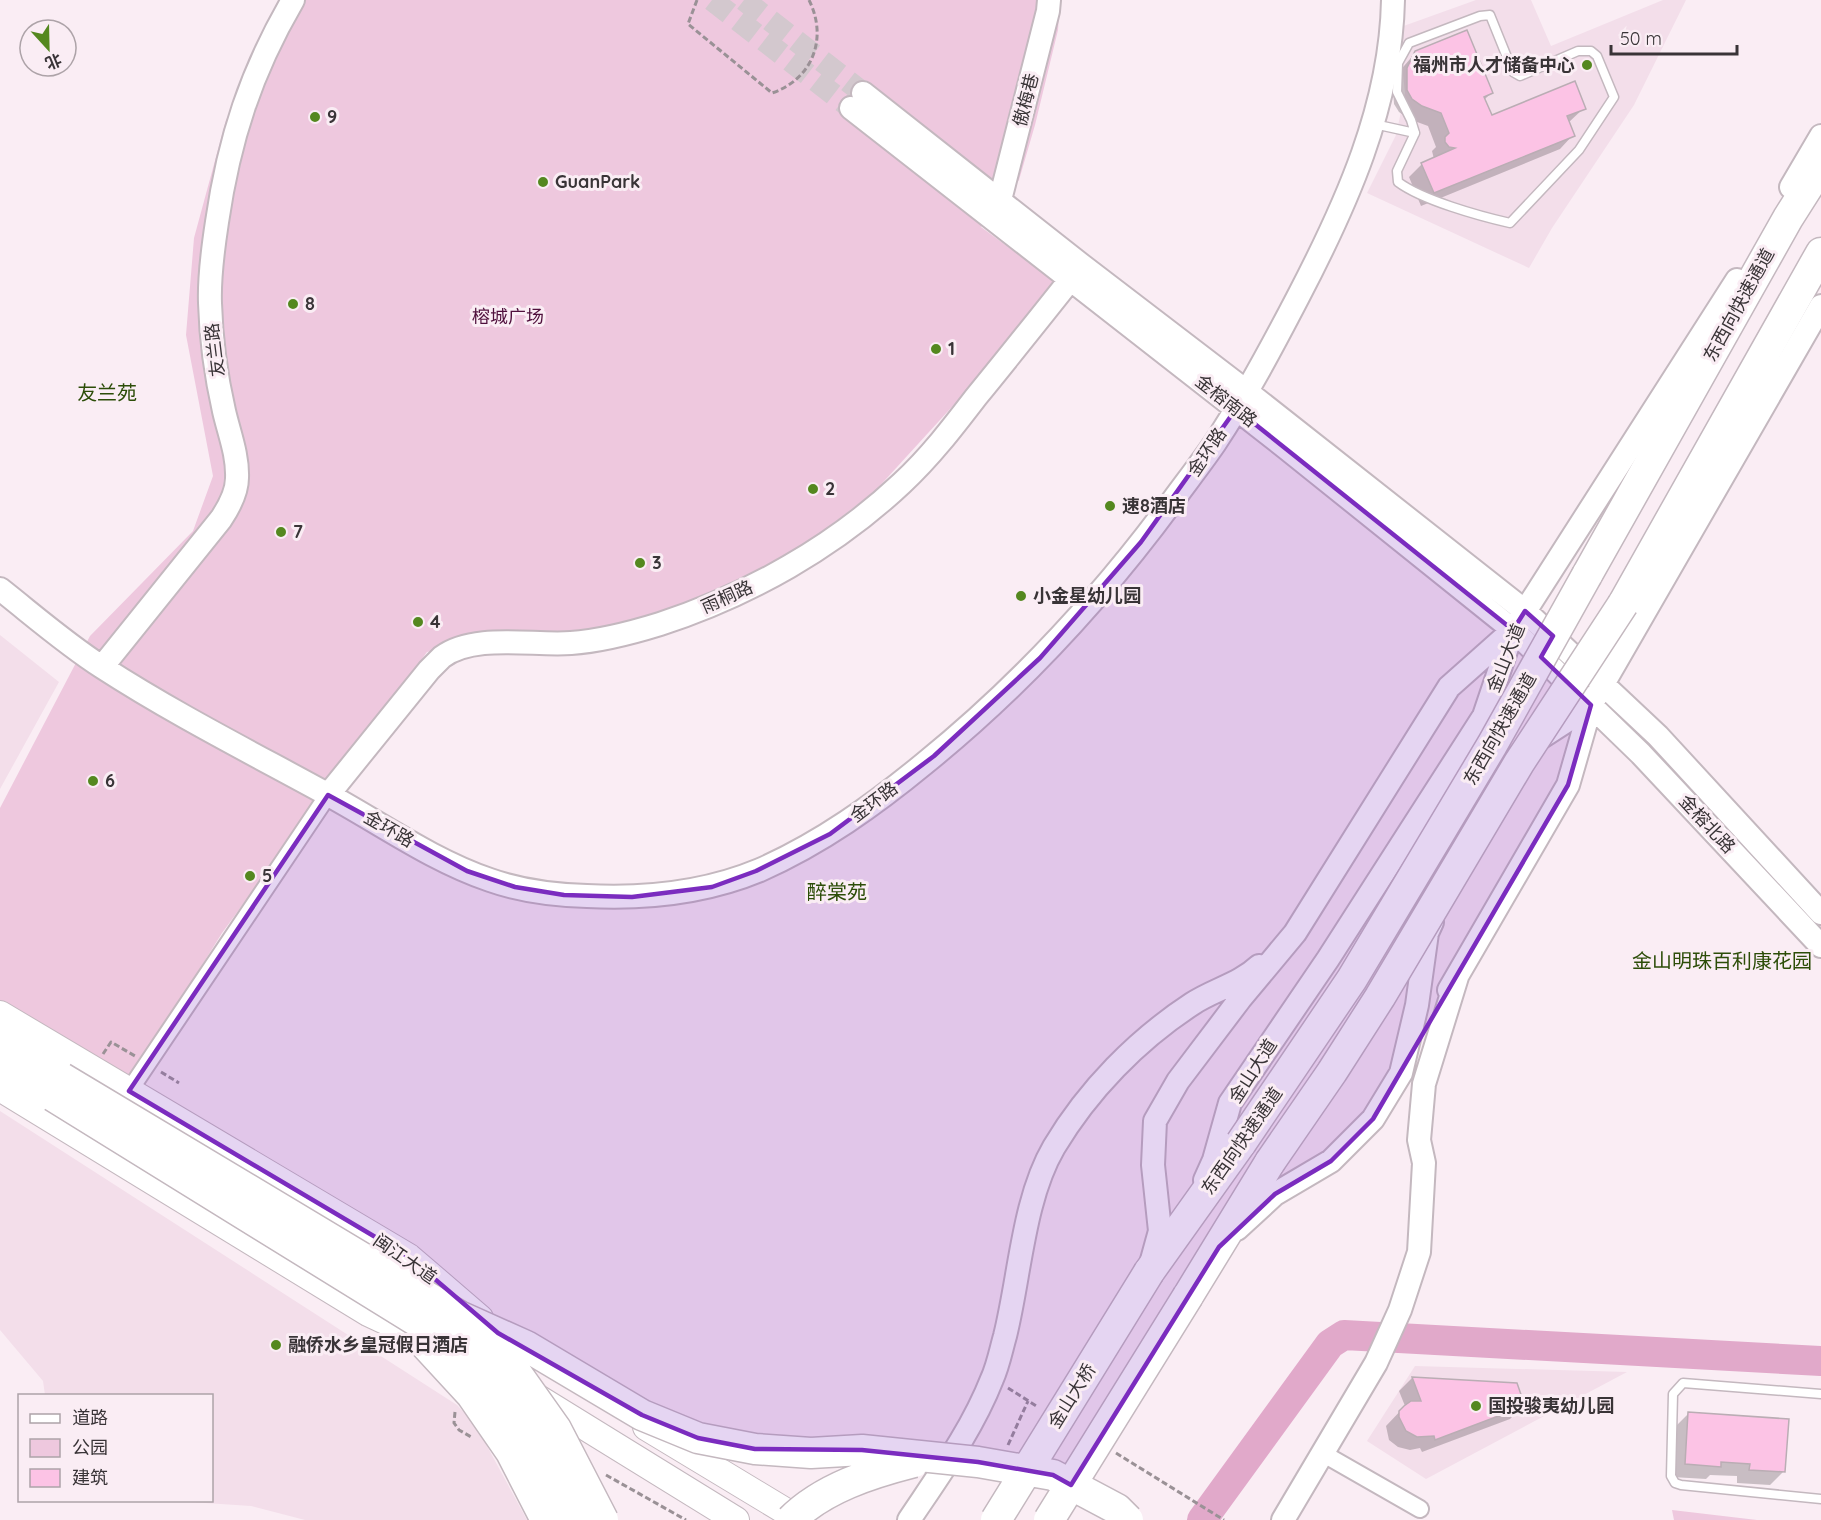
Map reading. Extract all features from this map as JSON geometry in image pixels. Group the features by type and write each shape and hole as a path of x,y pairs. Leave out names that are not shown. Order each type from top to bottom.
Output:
{"highway":[{"name":"东西向快速通道","path":"1149,1272 1241,1143 1352,979 1474,775 1788,218 1821,166"},
{"name":"东西向快速通道","path":"1049,1520 1270,1162 1380,997 1519,763 1623,604 1821,253"},
{"path":"0,1039 57,1086 446,1340 492,1381 534,1438 577,1520"},
{"path":"0,1065 57,1086 459,1316 526,1346 642,1415 698,1438 755,1449 811,1453 862,1450 978,1462 1053,1476 1117,1509 1128,1520"},
{"name":"金山大桥","path":"996,1520 1149,1272"},
{"path":"386,1301 471,1394 511,1452 546,1520"},
{"path":"459,1316 510,1364 556,1429 603,1520"},
{"path":"791,1520 806,1504 872,1473 928,1458"}],"main road":[{"name":"友兰路","path":"102,667 221,519 237,487 237,466 220,392 212,331 210,301 212,257 225,168 238,120 257,72 293,0"},
{"name":"傲梅巷","path":"1000,200 1041,43 1049,0"},
{"name":"金环路","path":"0,589 102,667 439,858 489,880 538,892 606,897 667,894 712,887 756,871 810,846 862,812 957,737 1011,687 1069,628 1118,572 1214,444 1273,345 1324,245 1350,185 1373,124 1386,73 1393,0"},
{"name":"金榕南路","path":"1241,400 1071,280 857,101 1000,200 1080,264 1241,400 1519,621 1604,683"},
{"name":"金山大道","path":"1189,1216 1214,1160 1230,1102 1328,959 1484,716 1519,621 1721,306 1821,136"},
{"name":"雨桐路","path":"328,795 429,670 443,657 483,643 551,644 592,641 643,629 690,613 748,588 789,567 822,545 886,497 930,454 1071,280"},
{"path":"1219,1247 1275,1194 1331,1161 1373,1119 1568,784 1592,705 1821,306"},
{"name":"金榕南路","path":"1519,621 1592,705"},
{"path":"1149,1272 1160,1231 1153,1165 1155,1121 1178,1081 1240,999 1295,933 1449,687 1519,621"},
{"name":"金榕北路","path":"1604,683 1658,736 1821,913"},
{"path":"1401,1072 1417,1005 1427,933 1456,858 1521,750 1592,705"},
{"name":"金榕北路","path":"1592,705 1641,753 1821,946"},
{"path":"909,1520 950,1458 993,1378 1006,1334 1028,1221 1039,1180 1053,1148 1118,1064 1169,1019 1203,997 1250,975 1295,933"},
{"path":"1283,1520 1376,1363 1400,1310 1419,1252 1424,1163 1419,1140 1424,1084 1457,977"},
{"name":"闽江大道","path":"0,1014 409,1257 514,1347 800,1520"},
{"path":"0,1088 368,1313 499,1374 736,1520"}],"street":[{"path":"129,1091 328,795"},
{"path":"1322,1453 1420,1509"}],"lane":[{"path":"1490,15 1513,72 1520,76 1578,51 1591,51 1597,56 1614,97 1579,150 1509,223 1411,191 1398,182 1397,171 1414,133 1411,120 1397,92 1398,63 1403,52 1409,43 1480,16 1490,15"},
{"path":"1373,124 1414,133"},
{"path":"1821,1394 1683,1383 1673,1394 1671,1476 1675,1483 1681,1485 1821,1499"}],"path":[{"path":"697,0 688,24 772,93 785,89 802,75 814,56 818,35 816,13 809,0"},
{"path":"1149,1474 1224,1520"}],"highlighted area":[{"path":"1236,409 1513,630 1525,611 1553,636 1541,657 1591,705 1568,785 1373,1119 1331,1161 1275,1194 1219,1247 1071,1485 1053,1475 978,1462 862,1450 755,1449 698,1438 642,1415 498,1333 409,1257 129,1091 328,795 467,871 515,887 564,895 632,897 712,887 756,871 830,834 934,756 1040,658 1141,542"}],"shaded area":[{"path":"1476,0 1531,0 1551,46 1663,0 1686,0 1634,105 1552,228 1529,268 1367,193 1396,135 1405,93 1398,28"},
{"path":"0,635 59,682 0,789"},
{"path":"0,1111 457,1405 475,1424 527,1520 305,1520 251,1506 190,1502 213,1502 213,1394 45,1394 43,1381 0,1330"},
{"name":"国投骏夷幼儿园","path":"1415,1366 1627,1372 1426,1479 1367,1441"}],"green space":[{"name":"榕城广场","path":"302,0 1060,0 1058,30 1019,180 981,227 1054,281 971,386 876,490 789,558 705,600 616,630 503,636 427,652 222,933 122,1094 0,1020 0,808 90,636 193,531 213,476 186,335 194,238 226,120"},
{"path":"1672,1510 1757,1520 1674,1520"}],"building":[{"path":"1467,30 1493,93 1484,97 1492,115 1575,81 1586,109 1567,116 1575,136 1434,193 1421,163 1455,148 1449,147 1445,142 1445,137 1449,133 1441,113 1422,106 1412,99 1407,90 1407,68 1415,51"},
{"path":"1412,1377 1517,1383 1525,1406 1435,1440 1434,1436 1417,1437 1406,1431 1399,1417 1399,1411 1404,1406 1411,1401 1421,1401"},
{"path":"1688,1412 1789,1419 1785,1472 1749,1470 1750,1464 1721,1462 1721,1467 1685,1464"}],"waterway":[{"path":"1202,1520 1330,1344 1344,1335 1821,1361"}],"tunnel":[{"path":"712,0 851,108"},
{"path":"744,0 863,93"}],"place":[{"name":"福州市人才储备中心","path":"1587,65"},
{"name":"9","path":"315,117"},
{"name":"GuanPark","path":"543,182"},
{"name":"8","path":"293,304"},
{"name":"1","path":"936,349"},
{"name":"2","path":"813,489"},
{"name":"速8酒店","path":"1110,506"},
{"name":"7","path":"281,532"},
{"name":"3","path":"640,563"},
{"name":"小金星幼儿园","path":"1021,596"},
{"name":"4","path":"418,622"},
{"name":"6","path":"93,781"},
{"name":"5","path":"250,876"},
{"name":"融侨水乡皇冠假日酒店","path":"276,1345"},
{"name":"国投骏夷幼儿园","path":"1476,1406"}],"district":[{"name":"友兰苑","path":"107,393"},
{"name":"醉棠苑","path":"837,892"},
{"name":"金山明珠百利康花园","path":"1722,961"}]}
